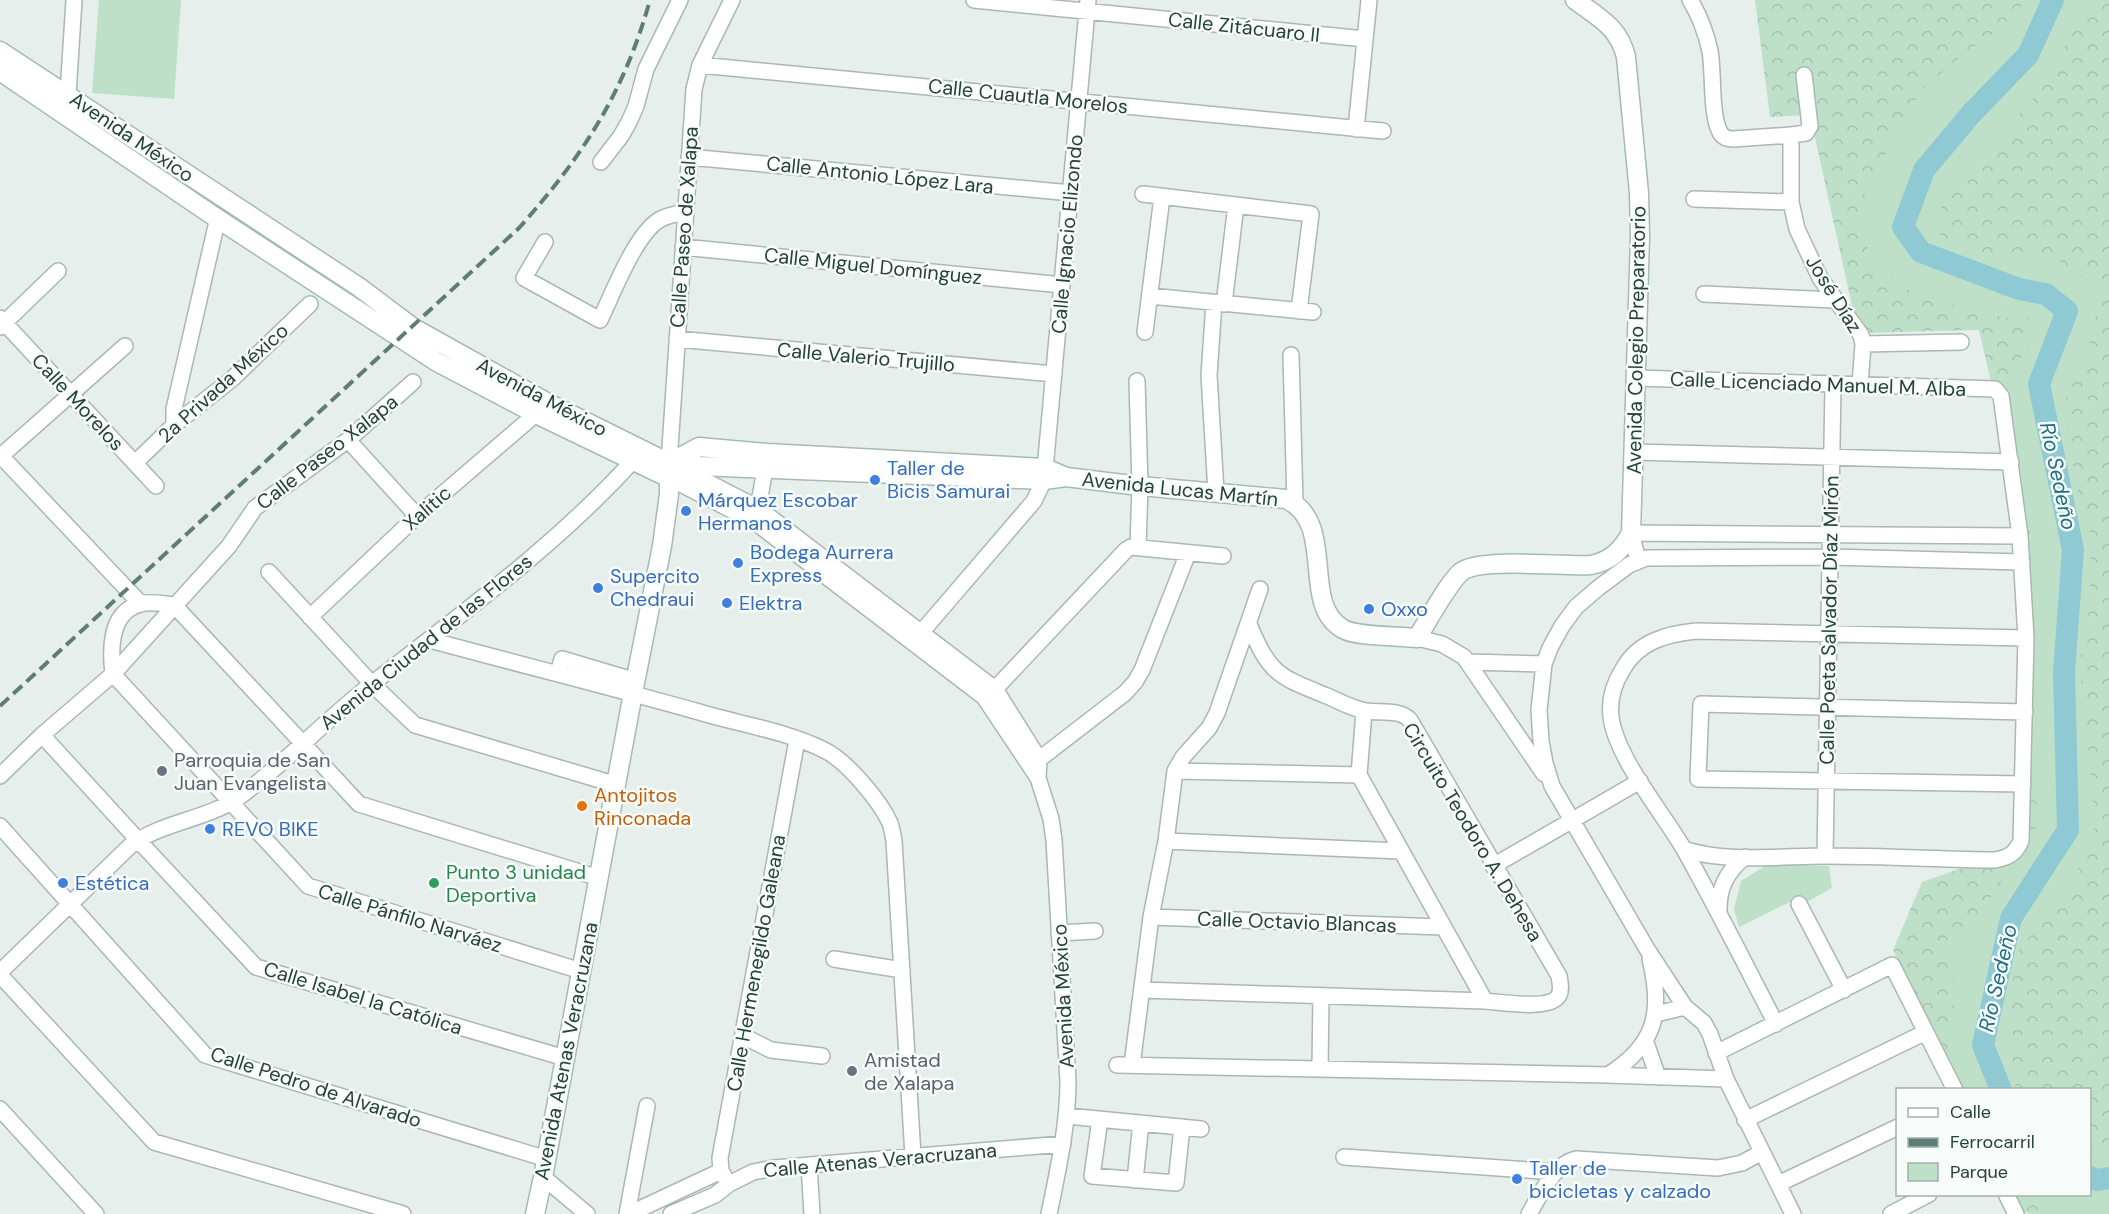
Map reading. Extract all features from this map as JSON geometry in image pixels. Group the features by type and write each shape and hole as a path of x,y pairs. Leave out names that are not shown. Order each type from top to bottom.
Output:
{"main road":[{"name":"Avenida Colegio Preparatorio","path":"1575,0 1617,33 1626,57 1639,193 1640,237 1631,532"},
{"name":"Avenida México","path":"0,51 359,287 412,327 542,408"},
{"name":"Avenida México","path":"0,71 437,362 675,470"},
{"path":"346,303 359,287"},
{"name":"Avenida Lucas Martín","path":"675,470 699,447 766,461 1044,474 1140,486 1275,497 1295,503 1304,511 1311,523 1322,599 1334,621 1343,629 1357,633 1417,638"},
{"name":"Avenida Atenas Veracruzana","path":"534,1214 545,1168 675,470"},
{"path":"1417,638 1456,577 1468,568 1486,565 1582,566 1600,563 1614,556 1623,547 1631,532"}],"street":[{"path":"68,94 74,0"},
{"path":"601,162 629,122 646,69 680,0"},
{"name":"Calle Paseo de Xalapa","path":"675,470 677,339 694,89 700,65 732,0"},
{"name":"Calle Zitácuaro II","path":"975,0 1088,6 1365,39"},
{"path":"1356,129 1369,0"},
{"path":"1690,0 1698,13 1711,54 1716,117 1721,134 1726,138 1734,140 1806,133 1810,126 1804,75"},
{"name":"Calle Ignacio Elizondo","path":"1044,474 1088,6"},
{"name":"Calle Cuautla Morelos","path":"700,65 1383,131"},
{"name":"José Díaz","path":"1791,135 1791,202 1803,244 1820,278 1861,335 1863,344 1860,385"},
{"name":"Calle Antonio López Lara","path":"689,156 1071,193"},
{"path":"1143,195 1311,214 1306,311 1150,296"},
{"path":"1145,332 1162,197"},
{"path":"1694,199 1791,202"},
{"path":"1216,492 1209,375 1236,205"},
{"path":"545,242 524,278 600,320 638,244 648,230 658,220 686,212"},
{"path":"174,425 174,409 216,226"},
{"name":"Calle Miguel Domínguez","path":"683,247 1062,285"},
{"path":"1,323 58,271"},
{"path":"1704,294 1835,300"},
{"name":"2a Privada México","path":"135,463 174,425 232,379 310,304"},
{"name":"Calle Morelos","path":"1,323 156,486"},
{"name":"Calle Valerio Trujillo","path":"677,339 1054,374"},
{"path":"1863,344 1961,342"},
{"path":"125,346 0,456 141,604"},
{"path":"1291,355 1295,503"},
{"name":"Calle Licenciado Manuel M. Alba","path":"1636,378 1995,389 2001,396 2011,462"},
{"path":"1137,381 1140,486 1137,547"},
{"name":"Calle Paseo Xalapa","path":"0,776 42,735 113,674 229,546 255,508 348,440 413,382"},
{"name":"Calle Poeta Salvador Díaz Mirón","path":"1825,856 1833,385"},
{"name":"Xalitic","path":"310,617 417,516 542,408"},
{"path":"348,440 417,516"},
{"path":"1634,452 2011,462 2020,536 2026,638 2021,841 2018,849 2011,855 1994,860 1706,855 1684,849"},
{"name":"Avenida Ciudad de las Flores","path":"0,973 138,840 241,796 372,684 528,561 579,515 639,455"},
{"path":"758,508 766,461"},
{"name":"Avenida México","path":"675,470 758,508 916,637 984,697 1036,768"},
{"name":"Avenida México","path":"675,470 755,522 916,637 995,689 1036,768 1053,830 1068,1082 1063,1144 1049,1214"},
{"path":"916,637 1034,501 1044,474"},
{"path":"1631,532 2020,536"},
{"name":"Avenida Colegio Preparatorio","path":"1631,532 1638,560"},
{"path":"995,689 1131,547 1223,556"},
{"path":"1036,768 1135,682 1142,670 1188,553"},
{"path":"1552,786 1541,741 1539,710 1544,664 1562,626 1576,607 1598,588 1638,560 1694,557 1830,557 2022,562"},
{"path":"1582,566 1598,588"},
{"path":"269,572 372,684 415,725 617,785"},
{"path":"1260,589 1217,713 1209,728 1183,757 1175,771 1166,841 1151,917 1142,990 1124,1065 1726,1079"},
{"path":"113,674 111,652 114,632 122,617 141,604 174,605 359,804 599,878"},
{"name":"Circuito Teodoro A. Dehesa","path":"1142,990 1546,1004 1554,1001 1560,995 1561,986 1558,976 1410,720 1399,713 1364,711 1282,677 1260,652 1249,624"},
{"path":"1776,1024 1684,849 1640,781 1616,738 1611,717 1612,697 1616,681 1627,661 1643,646 1659,638 1696,631 2026,638"},
{"path":"1417,638 1451,647 1468,662 1552,786 1647,949 1684,1007 1704,1023 1745,1120 1793,1214"},
{"path":"430,640 558,674 562,659 635,687 824,750 854,773 885,814 891,826 913,1156"},
{"path":"1468,662 1544,664"},
{"name":"Calle Pánfilo Narváez","path":"113,674 308,886 581,971"},
{"path":"2023,784 1698,779 1701,704 2025,712"},
{"path":"1364,711 1359,775 1485,1001"},
{"name":"Calle Isabel la Católica","path":"42,735 256,967 565,1058"},
{"name":"Calle Hermenegildo Galeana","path":"725,1178 720,1158 797,740"},
{"path":"1175,771 1359,775"},
{"path":"1493,866 1640,781"},
{"name":"Calle Pedro de Alvarado","path":"0,826 205,1055 545,1168"},
{"path":"1166,841 1401,851"},
{"path":"1719,914 1719,901 1724,882 1735,865 1745,856"},
{"path":"1799,904 1844,990"},
{"name":"Calle Octavio Blancas","path":"1151,917 1443,927"},
{"path":"1059,933 1095,931"},
{"path":"1608,1075 1632,1057 1645,1040 1656,1014 1655,983 1647,949"},
{"path":"834,959 902,970"},
{"path":"1716,1053 1892,965 1954,1088"},
{"path":"0,973 154,1142 403,1214"},
{"path":"1320,1069 1321,996"},
{"path":"1656,1014 1684,1007"},
{"path":"1745,1120 1926,1032"},
{"path":"743,1036 771,1050 822,1056"},
{"path":"1645,1040 1658,1077"},
{"path":"628,1214 648,1106"},
{"path":"0,1109 96,1214"},
{"path":"1067,1116 1200,1129"},
{"path":"1100,1119 1092,1176 1176,1183 1182,1127"},
{"path":"1135,1180 1141,1123"},
{"path":"1778,1184 1896,1128"},
{"name":"Calle Atenas Veracruzana","path":"628,1214 725,1178 774,1168 1063,1144"},
{"path":"1529,1214 1556,1172 1568,1161 1576,1159 1718,1168 1742,1163 1762,1152"},
{"path":"1344,1157 1556,1172"},
{"path":"809,1165 812,1214"},
{"path":"545,1168 587,1214"},
{"name":"Calle Atenas Veracruzana","path":"671,1214 715,1195 725,1178"},
{"path":"1890,1214 1925,1196"},
{"path":"2007,1196 2016,1214"}],"green space":[{"path":"99,0 181,0 174,99 92,93"},
{"path":"1755,0 2109,0 2109,1214 2030,1214 2022,1211 2014,1196 2091,1196 2091,1088 1962,1088 1893,950 1922,882 1976,863 2017,854 2023,521 1979,330 1858,333 1810,115 1770,117"},
{"path":"2024,0 2093,0 2067,41 2051,78 2013,122 1999,148 1970,163 1947,186 1935,231 1942,237 1992,261 2054,258 2101,289 2090,343 2066,393 2067,426 2077,489 2089,529 2091,569 2089,609 2081,653 2081,673 2082,706 2089,754 2095,834 2071,884 2018,951 2010,997 2010,1024 2013,1027 2013,1074 2016,1088 1957,1088 1948,1047 1954,1026 1954,992 1948,947 1995,892 2038,825 2036,795 2028,757 2031,536 2006,428 2007,385 2037,328 2033,318 2016,319 1978,313 1908,290 1873,262 1861,229 1864,196 1922,89 1965,53 1994,33 2021,8"},
{"path":"1768,864 1829,866 1832,888 1807,902 1802,896 1739,927 1734,909 1741,881"},
{"path":"2109,1149 2109,1210 2061,1211 2040,1206 2018,1196 2091,1196 2091,1151 2098,1153"}],"waterway":[{"name":"Río Sedeño","path":"2000,1088 1983,1045 2011,918 2068,830 2064,672 2073,550 2039,384 2067,311 2046,294 2019,289 1921,252 1903,227 1924,170 1971,114 2028,55 2053,0"},
{"name":"Río Sedeño","path":"2091,1177 2097,1180 2109,1178"}],"railway":[{"path":"0,706 519,228 563,175 599,122 628,65 650,0"}],"place":[{"name":"Taller de Bicis Samurai","path":"875,480"},
{"name":"Márquez Escobar Hermanos","path":"686,511"},
{"name":"Bodega Aurrera Express","path":"738,563"},
{"name":"Supercito Chedraui","path":"598,588"},
{"name":"Elektra","path":"727,603"},
{"name":"Oxxo","path":"1369,609"},
{"name":"Parroquia de San Juan Evangelista","path":"162,771"},
{"name":"Antojitos Rinconada","path":"582,806"},
{"name":"REVO BIKE","path":"210,829"},
{"name":"Estética","path":"63,883"},
{"name":"Punto 3 unidad Deportiva","path":"434,883"},
{"name":"Amistad de Xalapa","path":"852,1071"},
{"name":"Taller de bicicletas y calzado","path":"1517,1179"}]}
